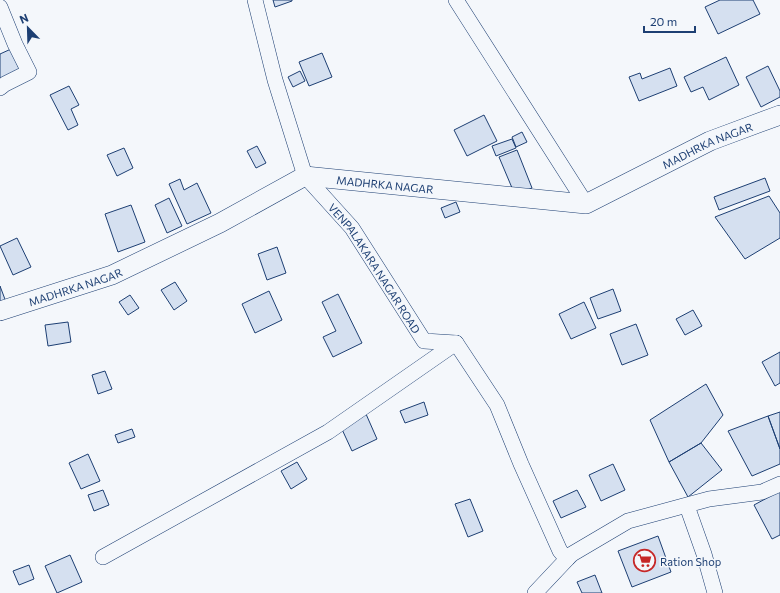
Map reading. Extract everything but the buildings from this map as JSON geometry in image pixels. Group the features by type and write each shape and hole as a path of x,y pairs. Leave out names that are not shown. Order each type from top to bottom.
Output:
{"street":[{"name":"VENPALAKARA NAGAR ROAD","path":"255,0 275,80 305,176 352,228 424,341 456,344"},
{"path":"456,0 586,204"},
{"path":"0,7 15,44 29,72 0,88"},
{"name":"MADHRKA NAGAR","path":"0,312 112,275 220,223 305,176 586,204 710,141 780,115"},
{"path":"103,557 328,432 456,344 497,405 527,478 560,551 570,556"},
{"path":"534,593 570,556 628,521 709,499 762,492 780,484"},
{"path":"687,506 704,554 715,593"}],"place":[{"name":"Ration Shop","path":"645,561"}]}
